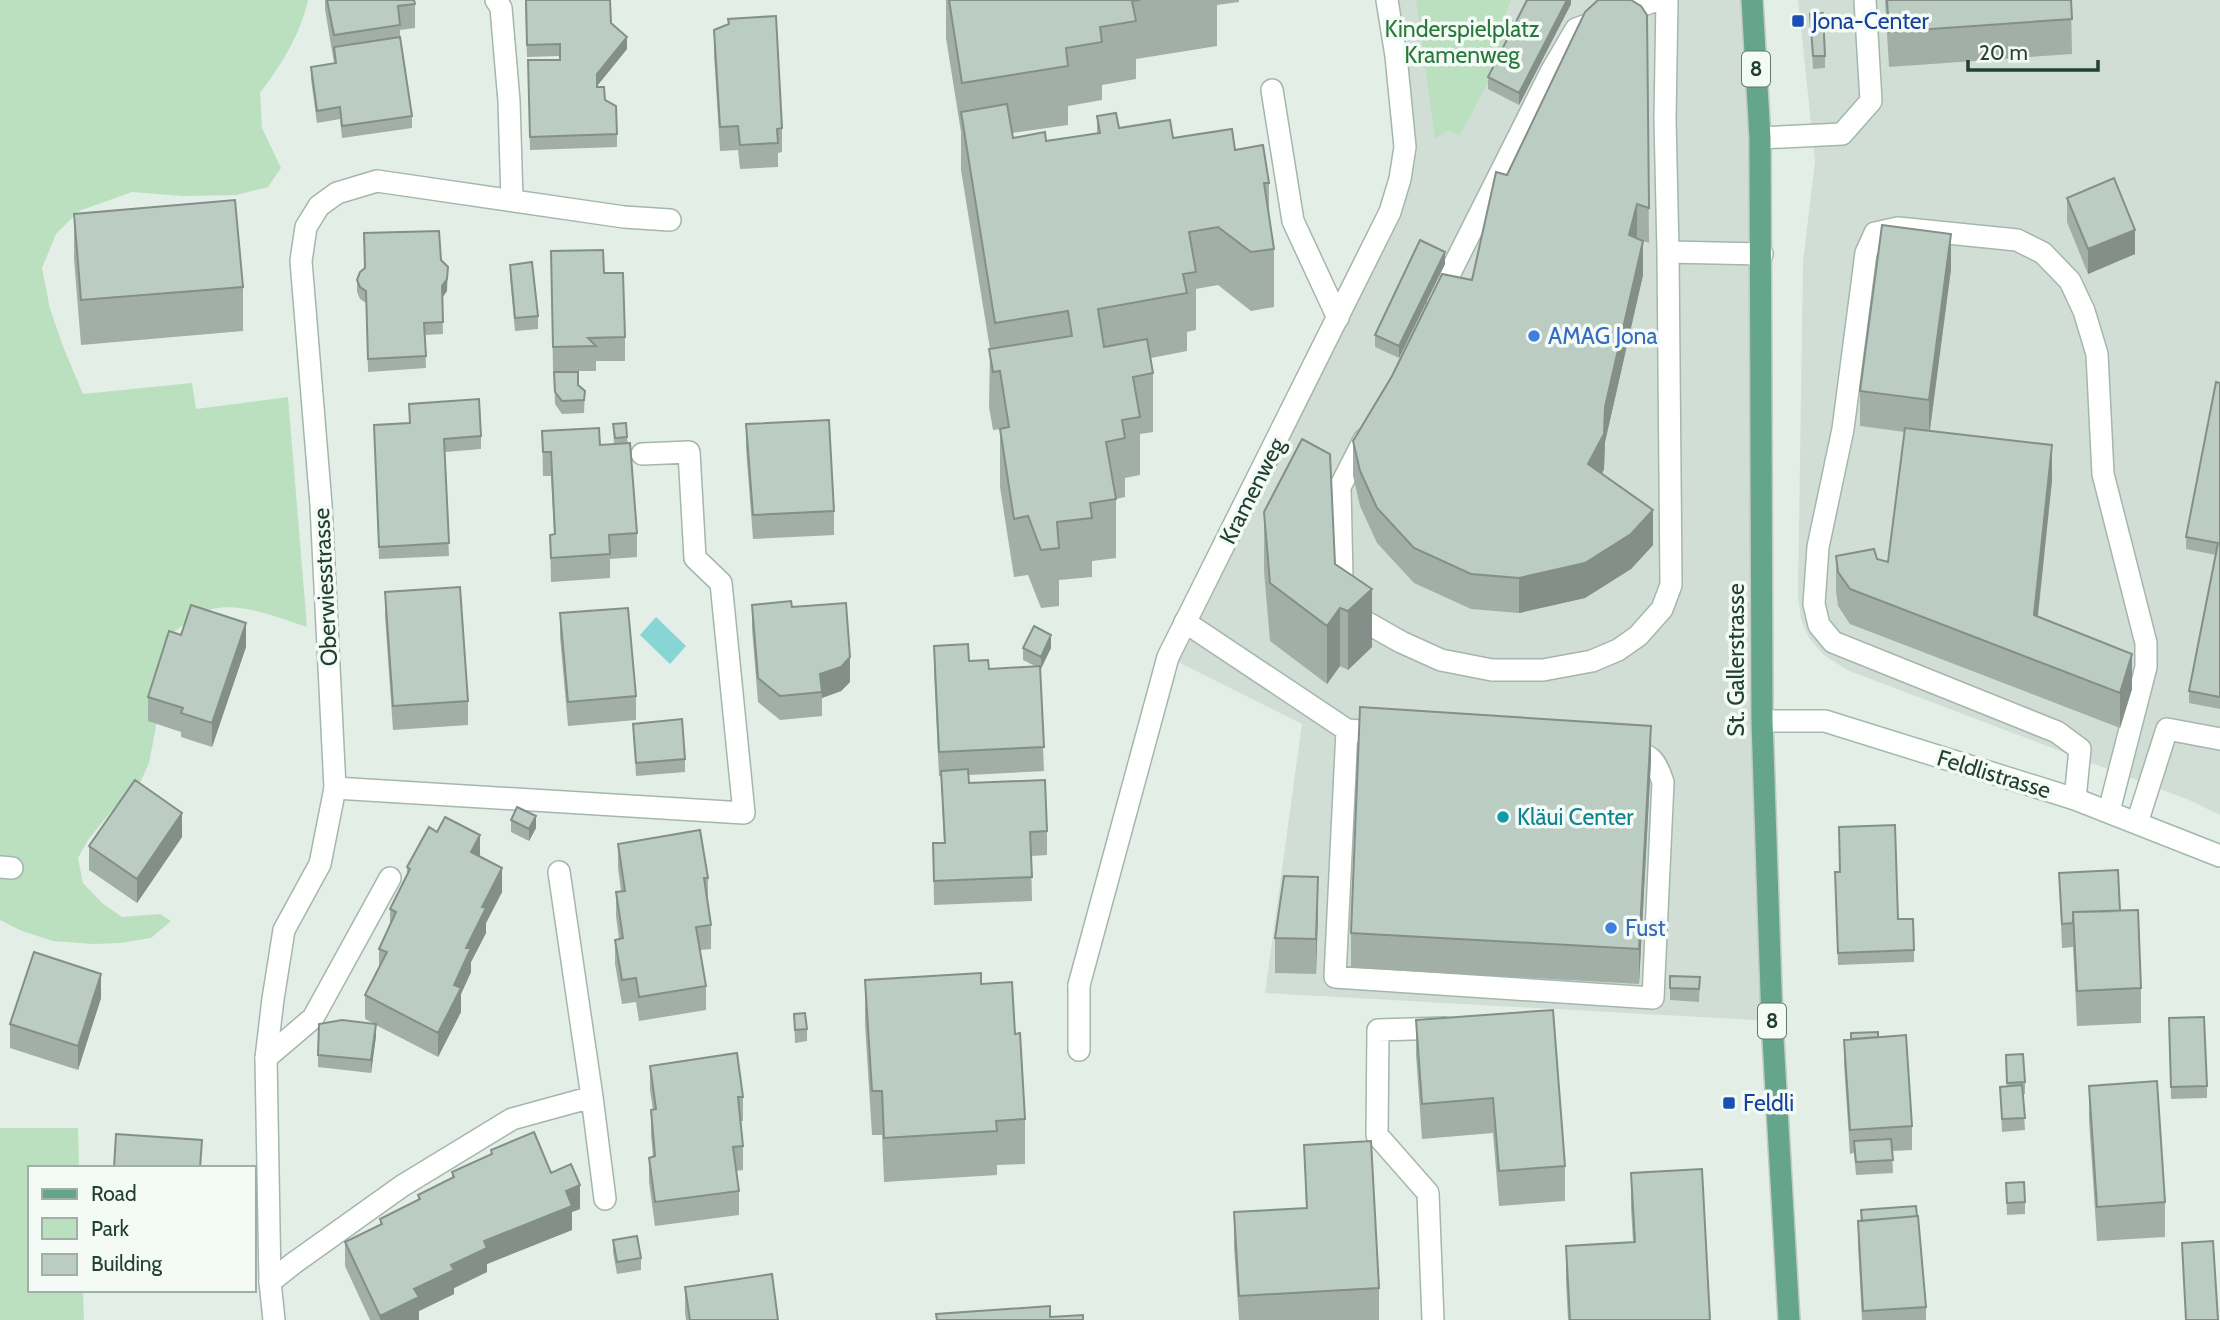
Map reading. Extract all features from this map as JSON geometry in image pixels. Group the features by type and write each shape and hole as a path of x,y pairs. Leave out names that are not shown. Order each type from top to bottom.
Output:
{"main road":[{"name":"St. Gallerstrasse","path":"1752,0 1760,138 1762,254 1762,722 1772,1021 1788,1320"}],"street":[{"path":"496,0 501,8 509,101 512,200"},
{"name":"Kramenweg","path":"1079,1050 1079,985 1168,657 1390,212 1400,179 1405,147 1396,56 1387,0"},
{"path":"1429,314 1552,70 1576,29 1657,0"},
{"path":"1372,425 1340,487 1342,579 1364,621 1441,660 1492,670 1542,670 1592,661 1618,650 1638,636 1662,609 1671,585 1665,119 1667,0"},
{"path":"1760,138 1842,134 1871,101 1865,0"},
{"path":"1272,90 1293,220 1338,318"},
{"name":"Oberwiesstrasse","path":"274,1320 270,1282 266,1058 284,930 320,864 335,788 321,505 301,261 306,227 319,206 337,193 377,181 624,217 670,220"},
{"path":"2075,799 2080,749 2057,732 1833,642 1819,625 1814,604 1818,547 1843,429 1866,253 1875,233 1898,228 2017,240 2043,253 2070,281 2084,311 2096,354 2103,474 2146,643 2146,667 2109,811"},
{"path":"1668,251 1762,254"},
{"path":"335,788 744,813 721,583 695,558 689,452 642,454"},
{"path":"1185,622 1347,730 1403,734"},
{"name":"Feldlistrasse","path":"1762,722 1825,721 2075,799 2220,856"},
{"path":"2137,823 2167,729 2220,739"},
{"path":"1347,730 1335,977 1653,998 1663,782 1651,757 1642,752 1602,749"},
{"path":"559,872 605,1199"},
{"path":"266,1058 313,1018 390,878"},
{"path":"1433,1320 1429,1192 1377,1135 1378,1030 1461,1028"},
{"path":"270,1282 402,1186 512,1119 592,1097"}],"shaded area":[{"path":"1387,0 1752,0 1772,1021 1265,993 1302,724 1168,657 1400,179"},
{"path":"1798,0 2220,0 2220,815 2189,800 1847,670 1824,655 1809,638 1801,619 1798,595 1803,262 1815,161"}],"green space":[{"path":"0,0 308,0 289,49 260,93 262,128 281,168 268,187 236,195 183,196 132,192 79,211 56,234 42,268 50,309 83,394 192,383 196,409 288,397 307,627 252,610 224,607 197,615 170,635 149,763 139,785 122,798 88,840 78,858 83,883 102,903 122,917 160,914 171,921 151,938 120,943 53,941 22,931 0,920"},
{"name":"Kinderspielplatz Kramenweg","path":"1416,0 1511,0 1505,15 1519,23 1460,136 1449,130 1435,139"},
{"path":"0,1128 78,1128 79,1166 28,1166 28,1292 83,1292 84,1320 0,1320"}],"water":[{"path":"656,617 686,646 670,664 640,635"}],"building":[{"path":"327,0 414,0 415,4 398,6 400,25 334,35"},
{"path":"526,0 610,0 611,23 627,37 597,74 597,87 604,87 605,100 616,106 617,134 530,137 528,60 560,60 560,44 527,45"},
{"path":"949,0 1140,0 1132,1 1136,21 1100,27 1102,42 1066,48 1068,66 962,83"},
{"path":"1527,0 1567,0 1519,93 1488,77"},
{"path":"1598,0 1631,0 1641,6 1647,15 1649,208 1637,204 1629,235 1643,241 1605,407 1604,434 1588,464 1653,510 1631,534 1585,563 1519,578 1471,574 1414,548 1377,508 1360,471 1353,441 1392,376 1442,274 1472,280 1496,172 1507,175 1585,12"},
{"path":"1887,0 2071,0 2072,19 1889,32"},
{"path":"1823,13 1825,56 1813,56 1810,14"},
{"path":"776,16 782,128 777,129 778,143 740,145 738,126 720,127 714,30 729,24 728,19"},
{"path":"400,37 412,116 342,126 340,107 317,111 311,67 336,63 334,47"},
{"path":"1007,104 1013,138 1045,132 1046,141 1100,133 1097,116 1116,113 1119,128 1170,120 1173,138 1232,129 1235,150 1263,145 1269,183 1264,183 1274,249 1251,252 1218,227 1189,232 1196,272 1183,274 1187,293 1098,309 1104,347 1147,339 1153,373 1133,377 1140,417 1122,420 1125,438 1106,442 1116,499 1090,503 1092,518 1057,522 1059,548 1041,550 1028,516 1014,519 1000,429 1009,427 1000,371 993,372 989,349 1072,336 1068,311 995,323 961,112"},
{"path":"2114,178 2135,230 2088,249 2067,198"},
{"path":"235,200 243,287 81,300 74,214"},
{"path":"1882,225 1951,234 1929,400 1860,391"},
{"path":"439,231 441,260 448,267 447,279 442,286 443,322 424,323 426,356 368,359 366,291 360,287 357,280 365,268 364,233"},
{"path":"1420,240 1445,252 1399,346 1375,335"},
{"path":"603,250 604,273 623,273 625,337 588,338 596,346 553,347 551,251"},
{"path":"532,262 538,316 515,318 510,265"},
{"path":"554,372 578,372 578,385 585,391 584,400 562,401 555,392"},
{"path":"2216,382 2220,383 2220,697 2189,691 2218,543 2186,537"},
{"path":"479,399 481,436 444,439 449,543 379,547 374,425 410,423 409,404"},
{"path":"829,420 834,511 753,515 746,424"},
{"path":"626,423 627,437 615,438 613,424"},
{"path":"599,428 600,445 630,443 637,533 609,535 610,554 551,558 550,535 555,534 551,452 543,452 542,431"},
{"path":"1905,428 2052,445 2034,615 2132,654 2120,693 1850,589 1838,572 1836,556 1874,549 1877,559 1888,562"},
{"path":"1302,439 1330,454 1335,564 1372,589 1348,611 1340,608 1327,626 1270,583 1264,512"},
{"path":"460,587 468,701 393,706 385,592"},
{"path":"791,601 792,607 846,603 850,657 841,667 820,674 822,692 780,696 758,678 752,605"},
{"path":"191,605 246,623 212,723 181,713 183,708 148,697 169,631 181,635"},
{"path":"628,608 636,696 568,702 560,613"},
{"path":"1034,626 1051,635 1041,657 1023,648"},
{"path":"968,644 969,661 988,660 989,669 1040,666 1044,747 939,752 934,646"},
{"name":"Kläui Center","path":"1360,707 1651,726 1639,949 1351,933"},
{"path":"682,719 685,759 636,763 633,724"},
{"path":"968,769 969,783 1045,780 1047,831 1030,832 1032,877 934,881 933,843 945,843 941,771"},
{"path":"135,780 182,813 137,879 89,846"},
{"path":"517,807 536,816 529,829 511,820"},
{"path":"445,817 480,835 471,852 502,868 482,907 486,908 466,948 471,948 454,985 461,988 438,1033 365,995 387,952 379,949 396,912 390,909 410,869 407,867 429,827 437,832"},
{"path":"1895,825 1898,919 1913,919 1914,950 1838,953 1835,872 1840,872 1839,827"},
{"path":"700,830 708,878 704,878 711,925 696,927 706,986 639,997 636,978 622,980 615,940 623,938 616,892 625,891 618,844"},
{"path":"2118,870 2120,911 2073,912 2073,923 2062,924 2059,873"},
{"path":"1284,876 1318,877 1316,939 1275,938"},
{"path":"2138,910 2141,988 2077,991 2073,912"},
{"path":"34,952 101,974 78,1046 10,1024"},
{"path":"981,973 981,984 1012,982 1015,1034 1020,1033 1025,1119 996,1121 997,1131 884,1138 882,1091 872,1091 865,980"},
{"path":"1670,976 1700,977 1699,989 1670,988"},
{"path":"1553,1010 1565,1166 1499,1171 1493,1098 1422,1104 1416,1020"},
{"path":"805,1013 807,1029 795,1030 794,1014"},
{"path":"2204,1017 2207,1086 2171,1087 2169,1018"},
{"path":"342,1020 376,1024 371,1060 318,1055 319,1024"},
{"path":"1878,1032 1878,1037 1851,1039 1851,1033"},
{"path":"1906,1035 1912,1126 1850,1130 1844,1040"},
{"path":"737,1053 743,1097 738,1097 743,1146 733,1147 739,1191 655,1202 649,1158 655,1156 651,1110 656,1109 650,1066"},
{"path":"2023,1054 2025,1082 2007,1083 2006,1055"},
{"path":"2157,1081 2165,1202 2097,1207 2089,1086"},
{"path":"2022,1085 2025,1118 2002,1119 2000,1087"},
{"path":"534,1132 551,1173 571,1164 580,1185 566,1191 572,1206 484,1241 487,1248 451,1265 454,1270 414,1289 419,1297 380,1316 345,1242 382,1224 380,1219 420,1199 418,1195 454,1177 452,1172 492,1154 491,1150"},
{"path":"116,1134 202,1140 200,1166 114,1166"},
{"path":"1891,1139 1893,1160 1856,1162 1854,1141"},
{"path":"1371,1141 1379,1288 1239,1296 1234,1212 1307,1208 1304,1145"},
{"path":"1702,1169 1710,1320 1570,1320 1566,1246 1635,1242 1631,1173"},
{"path":"2024,1182 2025,1202 2007,1203 2006,1183"},
{"path":"1916,1206 1917,1216 1862,1221 1861,1210"},
{"path":"1918,1216 1926,1307 1863,1311 1858,1221"},
{"path":"637,1236 641,1258 617,1262 613,1240"},
{"path":"2213,1241 2218,1320 2186,1320 2182,1243"},
{"path":"772,1274 778,1320 690,1320 685,1287"},
{"path":"1050,1306 1050,1317 1083,1315 1083,1320 937,1320 936,1314"}],"place":[{"name":"Jona-Center","path":"1798,21"},
{"name":"AMAG Jona","path":"1534,336"},
{"name":"Kläui Center","path":"1503,817"},
{"name":"Fust","path":"1611,928"},
{"name":"Feldli","path":"1729,1103"}]}
